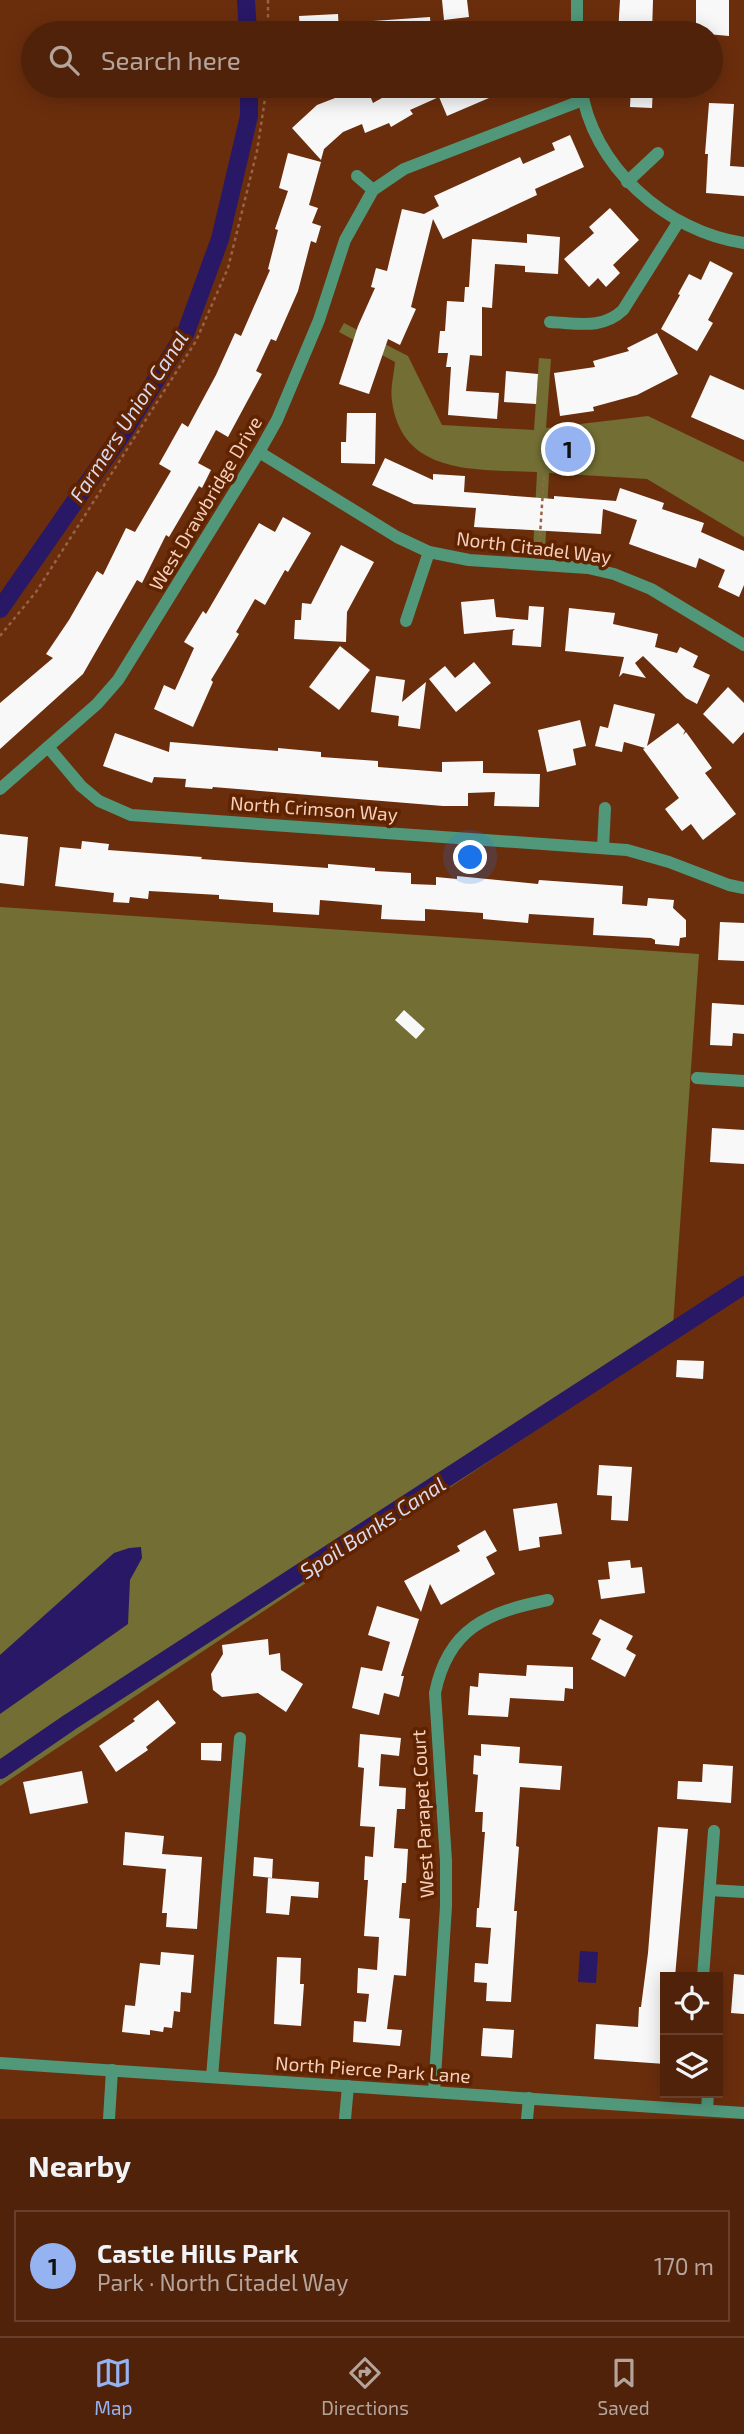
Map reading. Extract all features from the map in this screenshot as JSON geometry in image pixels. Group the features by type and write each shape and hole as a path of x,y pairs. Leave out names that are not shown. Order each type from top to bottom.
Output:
{"street":[{"path":"577,21 578,0"},
{"path":"583,100 601,144 627,182 656,208 707,234 744,243"},
{"name":"West Drawbridge Drive","path":"0,789 97,704 118,681 260,452 319,320 345,240 373,190 404,169 583,100"},
{"path":"627,182 658,153"},
{"path":"357,176 373,190"},
{"path":"550,322 597,324 612,321 623,310 679,221"},
{"name":"North Citadel Way","path":"260,452 397,537 429,552 469,560 588,568 614,574 651,589 744,645"},
{"name":"North Citadel Way","path":"405,621 429,552"},
{"name":"North Crimson Way","path":"48,747 81,786 99,801 131,815 627,850 744,888"},
{"path":"603,848 605,808"},
{"path":"697,1078 744,1081"},
{"name":"West Parapet Court","path":"434,2092 446,1906 446,1861 435,1693 439,1671 449,1651 464,1633 508,1608 548,1600"},
{"path":"212,2077 240,1738"},
{"path":"703,1972 714,1831"},
{"path":"710,1890 744,1892"},
{"name":"North Pierce Park Lane","path":"0,2063 744,2113"},
{"path":"109,2119 112,2070"},
{"path":"345,2119 348,2086"},
{"path":"527,2119 528,2098"},
{"path":"707,2110 708,2098"}],"path":[{"path":"268,0 268,21"},
{"path":"0,636 37,592 172,381 211,310 228,268 243,210 257,151 265,98"},
{"path":"538,554 544,475"}],"shaded area":[{"path":"344,323 408,356 442,425 534,430 539,358 551,359 546,428 648,416 744,462 744,537 647,479 549,473 545,552 533,551 537,472 446,464 427,456 411,444 399,426 392,401 395,362 339,332"},
{"path":"0,907 699,954 672,1340 0,1786"},
{"path":"141,1547 142,1558 130,1580 128,1624 0,1714 0,1655 114,1553"},
{"path":"580,1951 598,1952 596,1983 578,1982"}],"building":[{"path":"442,0 467,0 469,17 444,20"},
{"path":"620,0 653,0 652,21 619,21"},
{"path":"696,0 729,0 729,36 723,35 723,21 696,21"},
{"path":"338,14 338,21 299,21 299,16"},
{"path":"430,17 430,21 373,21"},
{"path":"335,98 371,98 373,103 382,98 437,98 410,110 413,114 391,127 389,123 365,133 362,124 343,132 324,149 321,160 292,128 317,105"},
{"path":"439,98 489,98 447,116"},
{"path":"630,98 652,98 652,108 630,107"},
{"path":"709,103 734,104 730,166 744,167 744,196 706,193 708,154 705,154"},
{"path":"570,135 584,167 535,189 537,195 443,239 433,219 411,307 416,309 400,345 388,339 369,394 339,384 358,326 375,288 371,287 376,268 387,271 402,209 424,214 439,206 434,196 520,157 523,164 555,150 552,143"},
{"path":"288,153 321,162 309,205 318,208 312,223 321,226 316,243 311,241 298,291 276,341 271,339 256,371 262,374 228,437 216,430 198,463 211,470 202,488 199,486 169,537 166,535 142,583 137,580 83,674 0,749 0,703 53,658 46,654 97,571 103,575 126,528 135,532 171,471 159,464 182,423 188,427 235,333 241,336 270,270 268,269 278,230 275,229 288,191 279,188"},
{"path":"610,208 639,240 613,265 620,273 606,287 598,278 589,287 564,259 594,233 589,227"},
{"path":"527,234 560,237 558,274 525,272 525,266 495,264 492,308 482,307 482,356 470,355 466,391 499,393 497,419 448,415 451,367 446,367 448,353 438,353 440,331 445,331 447,301 464,302 465,287 469,287 472,239 527,243"},
{"path":"710,261 733,273 708,320 713,323 697,351 661,329 689,274 701,280"},
{"path":"657,333 678,374 637,395 593,407 594,411 560,416 554,373 595,367 593,361 629,351 627,348"},
{"path":"506,371 538,374 536,404 504,402"},
{"path":"710,375 744,390 744,440 691,417"},
{"path":"347,413 376,413 375,464 341,463 341,442 346,442"},
{"path":"385,458 433,480 433,474 465,476 464,492 616,501 620,488 664,503 662,509 704,523 701,532 744,551 744,585 739,597 718,587 725,570 699,558 696,568 629,544 637,520 603,509 601,534 474,527 476,508 414,504 372,485"},
{"path":"283,517 311,533 265,605 255,599 236,632 239,634 211,680 213,682 193,727 154,709 164,685 175,690 194,648 184,642 203,611 206,614 259,523 275,532"},
{"path":"341,545 374,562 347,612 346,642 294,639 295,620 301,620 302,603 311,604"},
{"path":"494,599 496,617 528,620 529,606 544,607 541,647 512,645 515,629 464,634 461,602"},
{"path":"569,608 615,613 613,624 658,634 655,647 677,653 680,647 698,656 693,667 710,675 697,704 686,698 643,656 635,663 646,678 623,673 619,677 624,657 565,651"},
{"path":"340,646 370,670 339,710 309,687"},
{"path":"474,662 491,683 456,712 429,679 445,666 455,678"},
{"path":"376,676 405,680 402,702 426,682 420,729 398,726 399,716 371,712"},
{"path":"728,687 744,703 744,732 733,744 703,714"},
{"path":"614,704 655,714 647,746 678,723 685,731 683,735 686,732 712,768 705,773 736,814 703,840 691,824 682,831 665,809 679,798 643,749 645,748 624,742 622,752 595,746 600,726 608,728"},
{"path":"580,720 586,746 573,749 576,765 547,772 538,730"},
{"path":"115,733 169,752 170,742 278,751 278,748 321,752 321,757 378,761 378,767 442,772 442,762 483,761 483,773 540,774 539,807 494,806 495,792 468,793 468,806 443,806 185,787 186,779 154,777 152,783 103,766"},
{"path":"0,834 28,837 24,886 0,883"},
{"path":"82,841 109,844 108,850 202,857 201,859 328,868 328,864 375,868 375,871 411,873 411,884 436,885 436,877 457,879 457,876 538,884 539,880 623,886 622,904 647,906 648,898 674,900 673,908 686,920 686,937 680,938 679,946 655,944 655,940 651,938 593,935 594,918 529,914 528,923 483,919 483,913 425,909 425,921 381,919 382,905 320,900 319,915 273,912 273,903 219,899 219,895 149,891 148,899 130,897 129,903 113,902 114,893 55,886 60,847 81,849"},
{"path":"720,922 744,923 744,961 718,960"},
{"path":"712,1003 744,1005 744,1034 733,1033 732,1046 710,1045"},
{"path":"404,1010 425,1029 416,1039 395,1020"},
{"path":"712,1128 744,1130 744,1164 710,1162"},
{"path":"677,1360 704,1361 703,1379 676,1377"},
{"path":"599,1465 632,1467 628,1521 611,1520 612,1496 597,1495"},
{"path":"557,1503 562,1534 539,1537 540,1547 519,1551 513,1509"},
{"path":"485,1530 497,1551 486,1557 495,1574 441,1605 430,1584 421,1612 404,1581 460,1551 457,1546"},
{"path":"630,1560 631,1568 642,1567 645,1593 601,1599 598,1580 610,1579 608,1562"},
{"path":"377,1606 419,1619 401,1676 404,1676 399,1697 384,1693 379,1715 352,1708 361,1667 382,1671 390,1642 368,1635"},
{"path":"600,1619 633,1636 626,1649 636,1655 625,1677 591,1659 601,1639 592,1634"},
{"path":"268,1639 269,1655 280,1653 281,1670 303,1684 286,1712 258,1693 222,1697 213,1690 211,1674 223,1654 222,1645"},
{"path":"527,1665 573,1667 573,1689 565,1688 564,1701 510,1698 508,1717 468,1715 470,1686 478,1687 479,1673 526,1676"},
{"path":"158,1700 176,1723 146,1747 148,1750 116,1772 99,1746 135,1721 133,1719"},
{"path":"360,1734 401,1738 399,1756 381,1754 379,1786 406,1788 405,1809 397,1809 394,1848 408,1849 406,1883 402,1883 399,1918 410,1919 406,1976 394,1975 387,2029 402,2030 400,2046 353,2042 354,2021 366,2022 369,1994 357,1993 358,1968 377,1970 379,1937 364,1936 368,1880 364,1880 365,1856 373,1857 375,1827 360,1826 364,1768 358,1767"},
{"path":"201,1743 222,1743 221,1761 201,1760"},
{"path":"481,1744 520,1747 519,1763 562,1766 560,1790 520,1787 514,1911 517,1911 511,2002 486,2001 487,1983 474,1982 475,1963 488,1964 491,1928 476,1927 485,1832 482,1832 483,1812 475,1812 478,1775 473,1774 474,1755 481,1756"},
{"path":"703,1764 733,1766 731,1803 677,1799 678,1781 702,1782"},
{"path":"82,1771 88,1803 30,1814 23,1782"},
{"path":"658,1827 688,1829 675,1972 660,1972 660,2064 594,2059 596,2024 638,2027 648,1953"},
{"path":"125,1832 164,1836 162,1854 202,1857 197,1929 166,1927 167,1913 162,1913 166,1869 123,1865"},
{"path":"254,1857 273,1859 272,1878 253,1876"},
{"path":"268,1878 319,1882 318,1898 291,1896 289,1915 266,1913"},
{"path":"161,1952 194,1955 191,1993 181,1992 180,2012 174,2011 172,2028 164,2027 163,2032 150,2030 150,2035 122,2032 125,2005 135,2006 140,1963 160,1965"},
{"path":"277,1957 301,1958 300,1984 304,1984 301,2026 274,2024"},
{"path":"734,1974 744,1975 744,2014 731,2013"},
{"path":"483,2028 514,2030 512,2058 481,2056"}],"waterway":[{"name":"Farmers Union Canal","path":"246,0 247,21"},
{"name":"Farmers Union Canal","path":"0,609 124,431 186,332 220,239 249,116 249,98"},
{"name":"Spoil Banks Canal","path":"0,1770 744,1285"}],"place":[{"name":"Castle Hills Park","path":"568,449"}]}
